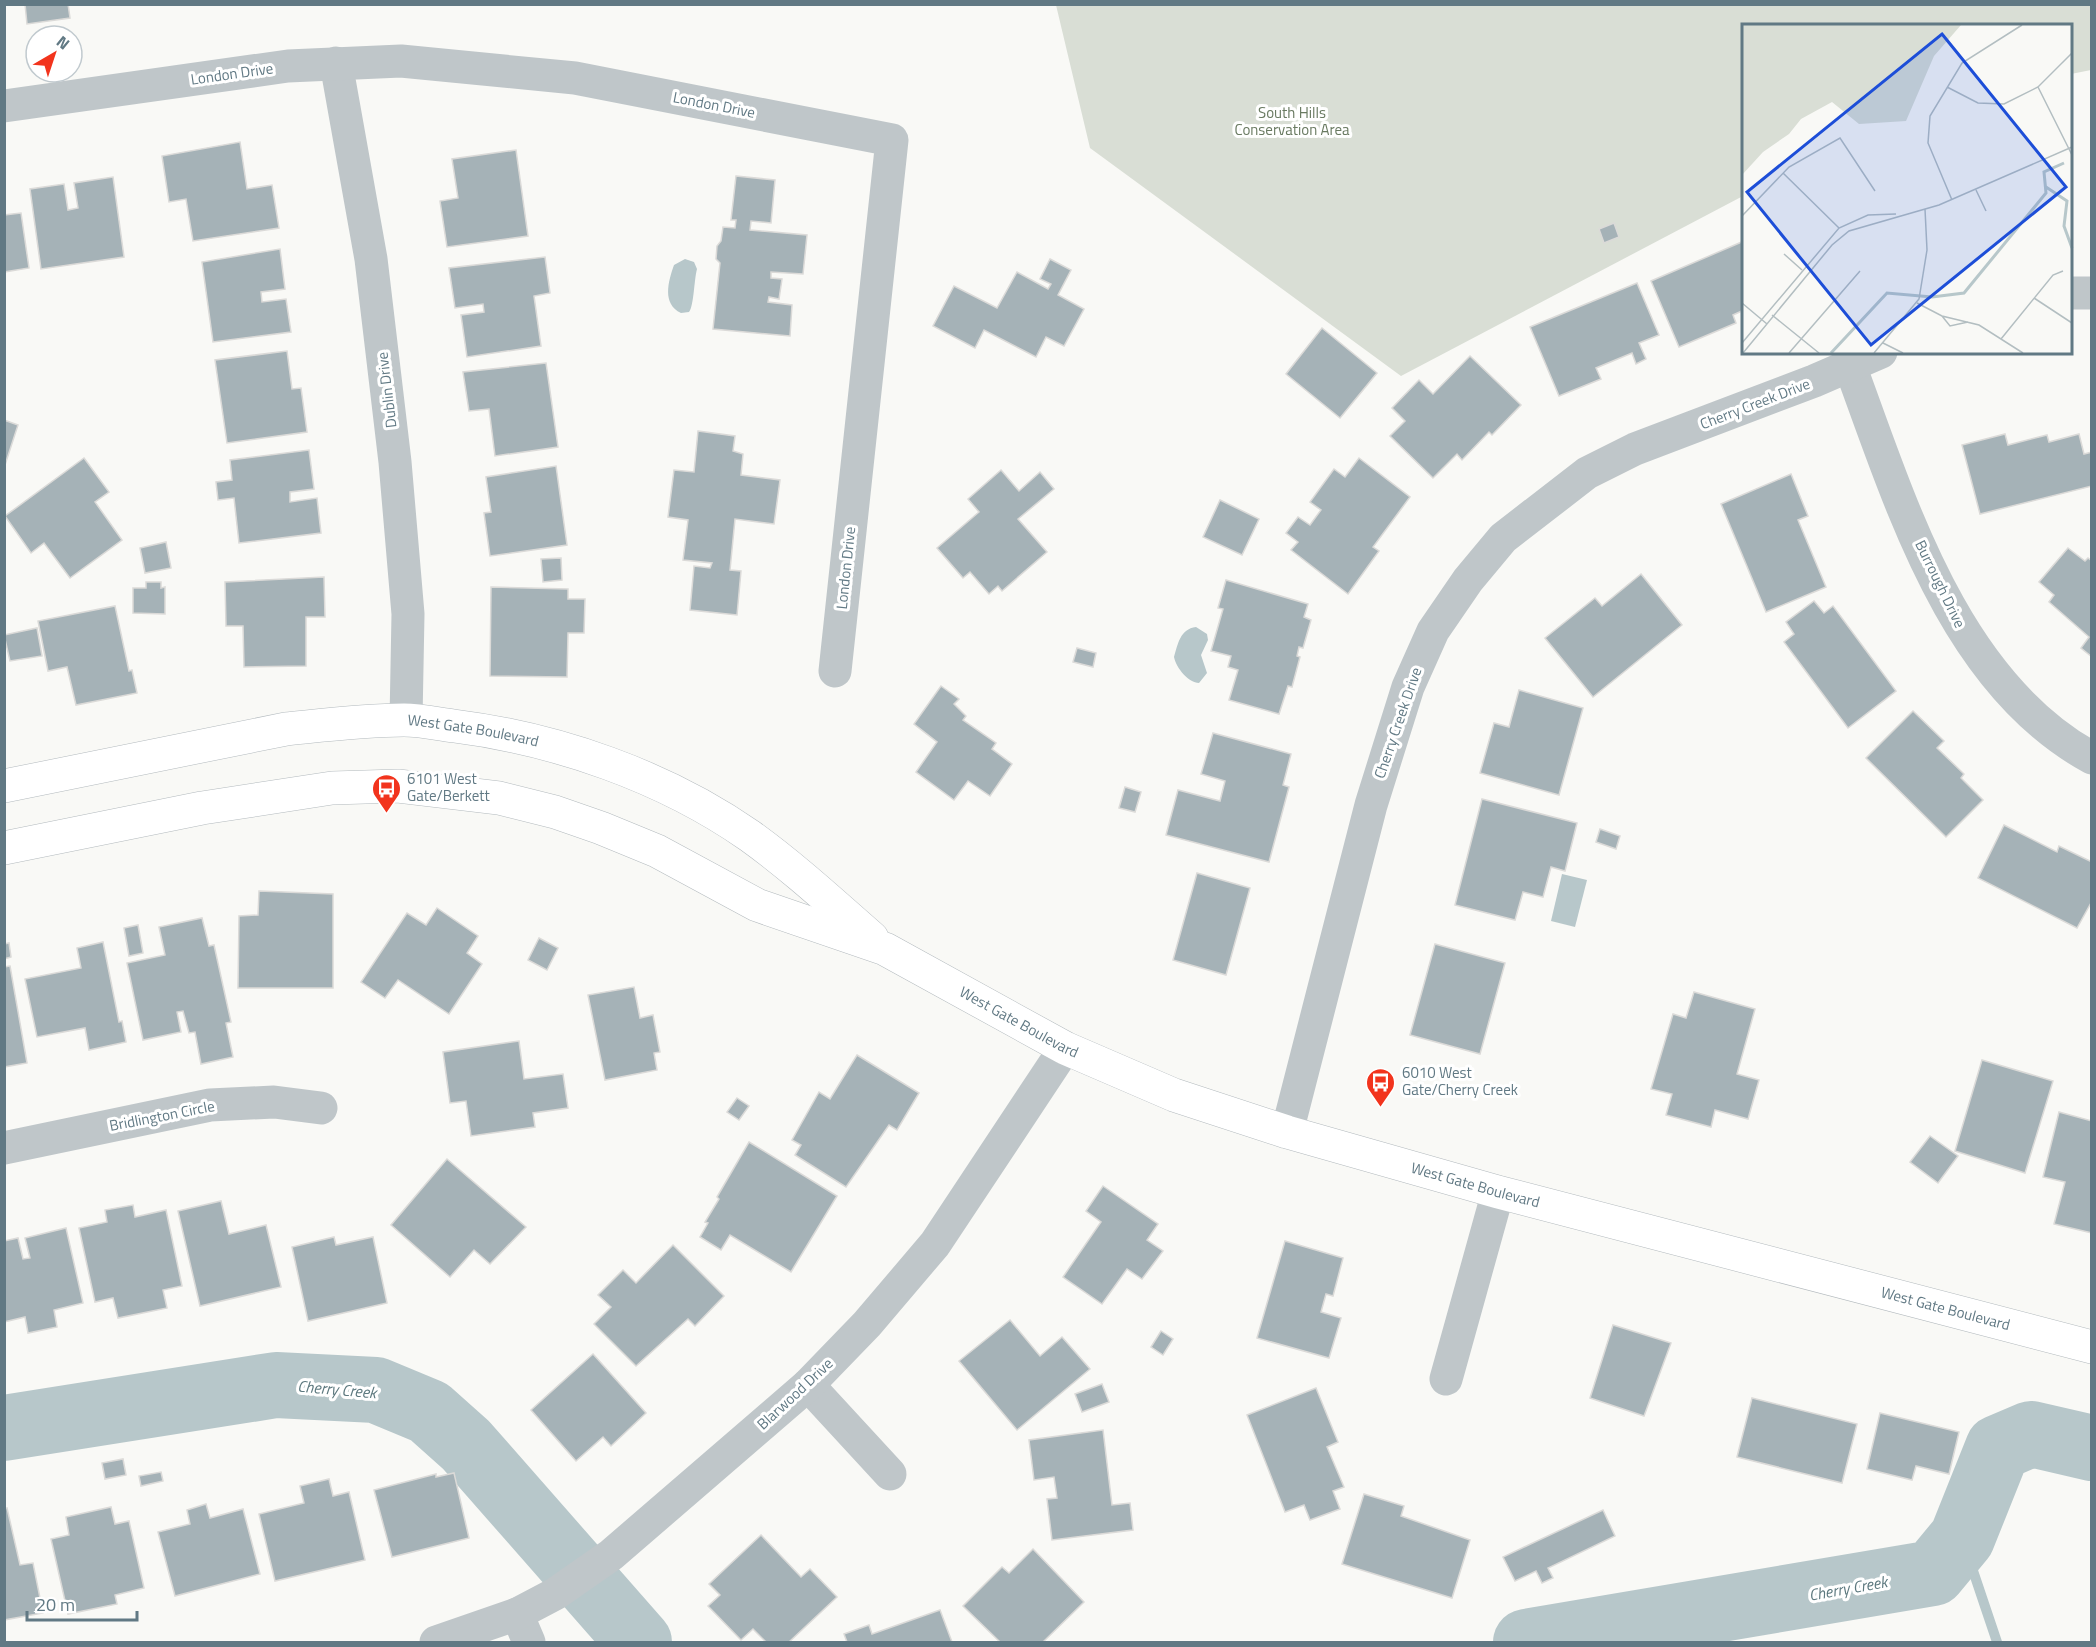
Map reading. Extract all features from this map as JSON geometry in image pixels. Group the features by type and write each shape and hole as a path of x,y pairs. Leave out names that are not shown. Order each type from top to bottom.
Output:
{"main road":[{"name":"West Gate Boulevard","path":"4,786 286,729 406,720 506,732 590,757 665,788 748,835 782,860 885,949"},
{"name":"West Gate Boulevard","path":"4,848 274,795 332,788 384,786 454,791 499,798 544,809 601,828 657,851 758,905 885,949 1065,1048 1174,1095 1287,1132 1498,1192 2091,1347"}],"street":[{"name":"London Drive","path":"4,106 288,66 400,61 575,78 892,140 835,671"},
{"name":"Dublin Drive","path":"336,63 371,259 395,462 408,614 406,720"},
{"path":"2072,293 2091,293"},
{"name":"Cherry Creek Drive","path":"1287,1132 1371,805 1408,687 1433,631 1468,580 1503,538 1587,473 1635,449 1877,354"},
{"name":"Burrough Drive","path":"1850,366 1912,525 1939,587 1965,636 1996,679 2033,716 2091,758"},
{"name":"Blarwood Drive","path":"436,1642 523,1628 555,1594 610,1555 808,1385 867,1324 935,1244 1065,1048"},
{"name":"Bridlington Circle","path":"4,1148 210,1105 274,1102 321,1108"},
{"path":"1446,1379 1498,1192"},
{"path":"808,1385 890,1474"}],"green space":[{"name":"South Hills Conservation Area","path":"1056,5 2091,5 2091,70 2072,74 2072,24 1742,24 1742,197 1401,376 1090,148"}],"shaded area":[{"path":"685,259 694,262 697,269 691,309 689,312 681,313 671,304 668,292 674,265"},
{"path":"1196,627 1207,634 1208,640 1201,655 1207,673 1199,683 1184,674 1177,666 1174,657 1183,634"},
{"path":"1562,874 1587,880 1575,927 1551,921"}],"building":[{"path":"25,4 68,4 70,18 27,24"},
{"path":"240,142 247,189 272,185 279,228 193,241 186,199 169,202 162,156"},
{"path":"516,150 528,236 447,247 440,201 458,198 452,159"},
{"path":"736,176 775,180 771,223 751,221 750,230 807,235 803,274 771,272 771,278 782,279 779,299 769,297 768,302 792,305 790,336 713,329 720,263 716,259 717,246 721,241 723,227 735,228 736,220 731,220"},
{"path":"113,177 124,257 41,269 30,189 64,184 68,210 78,208 74,183"},
{"path":"21,213 29,268 4,272 4,215"},
{"path":"1614,223 1619,237 1604,243 1599,229"},
{"path":"1742,242 1742,311 1733,315 1736,323 1679,347 1651,281"},
{"path":"280,249 285,289 261,292 262,302 286,299 291,332 213,342 202,262"},
{"path":"545,257 550,293 534,296 541,346 467,357 461,315 484,312 483,304 455,308 449,268"},
{"path":"1050,259 1071,270 1058,295 1084,309 1064,346 1046,337 1036,357 984,330 975,348 933,326 954,286 997,308 1017,272 1048,289 1051,284 1040,279"},
{"path":"1637,283 1659,335 1639,343 1646,359 1636,364 1632,353 1596,368 1601,379 1559,396 1530,327"},
{"path":"1322,328 1377,373 1340,418 1286,374"},
{"path":"287,351 292,389 301,388 307,432 227,443 215,360"},
{"path":"1470,356 1521,405 1492,435 1489,432 1462,460 1457,454 1433,478 1390,436 1405,421 1392,408 1419,380 1433,394"},
{"path":"546,363 558,447 495,456 489,409 469,411 463,372"},
{"path":"4,420 18,425 4,468"},
{"path":"698,431 735,436 733,451 743,454 741,475 780,480 774,524 735,519 730,570 741,571 737,615 690,610 694,566 710,568 712,563 683,560 688,520 668,517 674,470 694,472"},
{"path":"2005,434 2008,445 2047,435 2049,442 2079,434 2084,454 2092,452 2092,486 1980,514 1962,445"},
{"path":"309,450 314,489 290,492 290,502 317,498 321,533 239,543 234,498 218,500 216,482 232,480 230,460"},
{"path":"84,458 109,492 95,502 122,540 70,578 44,543 31,553 5,516"},
{"path":"1359,458 1410,497 1373,547 1379,551 1348,594 1291,550 1298,542 1286,533 1298,517 1310,525 1321,510 1310,502 1334,469 1345,477"},
{"path":"556,466 567,545 490,556 484,513 491,512 486,477"},
{"path":"1001,470 1019,491 1040,472 1054,489 1018,519 1047,552 1002,591 998,586 989,594 970,572 963,578 937,548 979,512 968,499"},
{"path":"1791,474 1808,516 1798,520 1826,587 1766,612 1721,504"},
{"path":"1220,500 1259,519 1242,555 1203,537"},
{"path":"166,542 171,568 145,573 140,548"},
{"path":"2068,548 2085,561 2088,558 2092,561 2092,657 2081,648 2089,637 2049,602 2054,595 2039,582"},
{"path":"561,558 562,580 543,582 541,559"},
{"path":"1641,574 1682,625 1593,697 1545,638 1595,598 1602,606"},
{"path":"324,577 325,617 306,617 306,666 244,667 243,626 226,626 225,582"},
{"path":"1226,580 1308,604 1304,617 1311,620 1303,648 1299,647 1297,656 1300,657 1292,687 1288,686 1279,714 1229,700 1238,670 1228,667 1231,656 1211,651 1223,609 1218,608"},
{"path":"146,582 161,582 161,588 165,587 165,614 133,613 133,588 146,588"},
{"path":"491,587 568,589 568,599 585,599 584,633 568,633 567,677 490,676"},
{"path":"1814,601 1824,613 1833,606 1896,691 1848,728 1784,642 1794,634 1786,622"},
{"path":"115,606 129,671 132,670 137,693 76,705 67,667 48,671 38,621"},
{"path":"37,628 42,656 10,661 4,635"},
{"path":"1077,648 1096,653 1093,667 1073,662"},
{"path":"941,686 959,699 954,704 966,716 963,720 996,743 992,749 1012,764 990,796 968,781 954,800 916,772 937,742 914,724"},
{"path":"1519,690 1583,708 1559,795 1480,773 1494,723 1509,727"},
{"path":"1913,711 1944,741 1937,748 1964,774 1961,778 1983,800 1946,837 1866,758"},
{"path":"1213,733 1291,754 1283,785 1289,787 1269,862 1166,835 1178,790 1220,801 1225,781 1201,774"},
{"path":"1125,787 1141,792 1135,812 1119,808"},
{"path":"1482,799 1577,823 1565,871 1551,867 1543,897 1523,892 1515,920 1455,905"},
{"path":"2004,825 2057,852 2059,846 2092,862 2092,901 2077,928 1978,878"},
{"path":"1600,829 1620,836 1616,849 1596,842"},
{"path":"1197,873 1250,888 1226,975 1173,960"},
{"path":"259,891 333,894 333,988 238,988 239,916 258,915"},
{"path":"437,908 478,936 467,953 482,964 449,1014 398,980 385,998 361,982 407,913 426,925"},
{"path":"202,918 209,946 214,945 231,1022 226,1023 233,1057 201,1064 195,1032 189,1033 183,1011 177,1012 181,1032 143,1040 127,963 165,955 159,927"},
{"path":"138,925 143,953 129,956 124,928"},
{"path":"539,938 558,948 547,970 528,960"},
{"path":"103,942 119,1022 122,1021 126,1042 89,1050 85,1028 37,1037 25,979 81,968 77,948"},
{"path":"9,943 11,957 4,959 4,944"},
{"path":"1435,944 1505,963 1480,1054 1410,1035"},
{"path":"10,966 27,1063 4,1067 4,967"},
{"path":"634,987 640,1018 653,1015 660,1052 654,1053 657,1070 605,1080 588,995"},
{"path":"1694,992 1755,1009 1737,1074 1759,1080 1748,1119 1715,1110 1711,1127 1666,1115 1672,1094 1651,1089 1673,1014 1686,1018"},
{"path":"519,1041 524,1079 563,1074 568,1108 533,1113 535,1127 471,1136 466,1101 450,1103 443,1052"},
{"path":"857,1055 919,1093 897,1130 889,1125 846,1187 795,1155 801,1145 792,1140 819,1092 830,1099"},
{"path":"1982,1060 2053,1081 2025,1173 1955,1151"},
{"path":"737,1098 749,1106 739,1120 727,1112"},
{"path":"2059,1112 2092,1121 2092,1233 2054,1224 2065,1182 2043,1177"},
{"path":"1930,1136 1958,1156 1938,1183 1910,1162"},
{"path":"749,1142 837,1196 791,1272 730,1235 721,1250 700,1237 708,1223 705,1222 719,1199 717,1197"},
{"path":"447,1159 526,1227 490,1264 474,1250 450,1277 391,1225"},
{"path":"1103,1186 1158,1224 1147,1240 1163,1251 1142,1279 1127,1269 1102,1304 1063,1277 1101,1222 1086,1211"},
{"path":"221,1201 229,1234 266,1225 281,1287 200,1306 178,1211"},
{"path":"133,1205 135,1217 166,1210 182,1286 163,1290 167,1308 118,1318 113,1298 95,1302 79,1228 107,1222 105,1210"},
{"path":"66,1228 83,1303 54,1310 57,1327 28,1333 25,1317 4,1322 4,1241 18,1238 23,1259 30,1258 25,1238"},
{"path":"334,1237 336,1245 373,1237 387,1303 308,1321 292,1247"},
{"path":"1285,1241 1343,1258 1333,1296 1326,1294 1321,1312 1341,1318 1329,1358 1257,1338"},
{"path":"673,1245 724,1296 695,1326 688,1319 636,1366 594,1324 611,1307 598,1295 623,1270 636,1283"},
{"path":"1010,1320 1040,1356 1062,1337 1090,1369 1017,1430 959,1361"},
{"path":"1613,1325 1671,1343 1644,1416 1590,1398"},
{"path":"1161,1331 1173,1339 1163,1355 1151,1347"},
{"path":"593,1354 646,1413 611,1446 603,1437 576,1461 531,1410"},
{"path":"1102,1384 1109,1402 1082,1412 1075,1394"},
{"path":"1316,1388 1338,1442 1327,1447 1344,1487 1333,1491 1340,1509 1310,1520 1304,1505 1285,1512 1247,1415"},
{"path":"1752,1398 1857,1424 1842,1483 1737,1457"},
{"path":"1880,1413 1959,1432 1949,1474 1916,1466 1912,1480 1867,1469"},
{"path":"1103,1430 1112,1505 1130,1503 1133,1530 1052,1540 1047,1499 1057,1498 1054,1477 1034,1480 1029,1440"},
{"path":"123,1459 126,1475 105,1479 102,1463"},
{"path":"161,1472 163,1481 141,1486 139,1476"},
{"path":"454,1473 469,1538 392,1557 374,1490 436,1474 436,1477"},
{"path":"329,1479 333,1496 349,1492 365,1560 275,1581 259,1514 304,1503 300,1486"},
{"path":"1364,1494 1404,1506 1401,1516 1470,1540 1452,1598 1342,1564"},
{"path":"206,1504 210,1518 243,1509 260,1574 175,1596 158,1532 190,1524 187,1510"},
{"path":"111,1507 115,1524 129,1521 144,1588 115,1595 117,1604 68,1614 51,1539 69,1535 66,1517"},
{"path":"7,1508 20,1565 33,1563 43,1613 4,1620 4,1509"},
{"path":"1603,1510 1615,1536 1548,1568 1553,1578 1542,1583 1536,1571 1515,1581 1503,1557"},
{"path":"761,1535 801,1577 810,1569 837,1597 789,1642 766,1642 753,1629 741,1640 708,1606 720,1595 709,1584"},
{"path":"1033,1549 1084,1602 1043,1642 1000,1642 963,1606 1002,1567 1009,1573"},
{"path":"940,1610 952,1642 847,1642 844,1634 869,1625 872,1634"}],"waterway":[{"name":"Cherry Creek","path":"4,1428 276,1385 376,1390 429,1412 466,1445 639,1642"},
{"name":"Cherry Creek","path":"1526,1642 1933,1573 1962,1538 1998,1448 2031,1434 2092,1448"},
{"path":"1962,1538 1997,1642"}],"place":[{"name":"6101 West Gate/Berkett","path":"386,814"},
{"name":"6010 West Gate/Cherry Creek","path":"1381,1108"}]}
